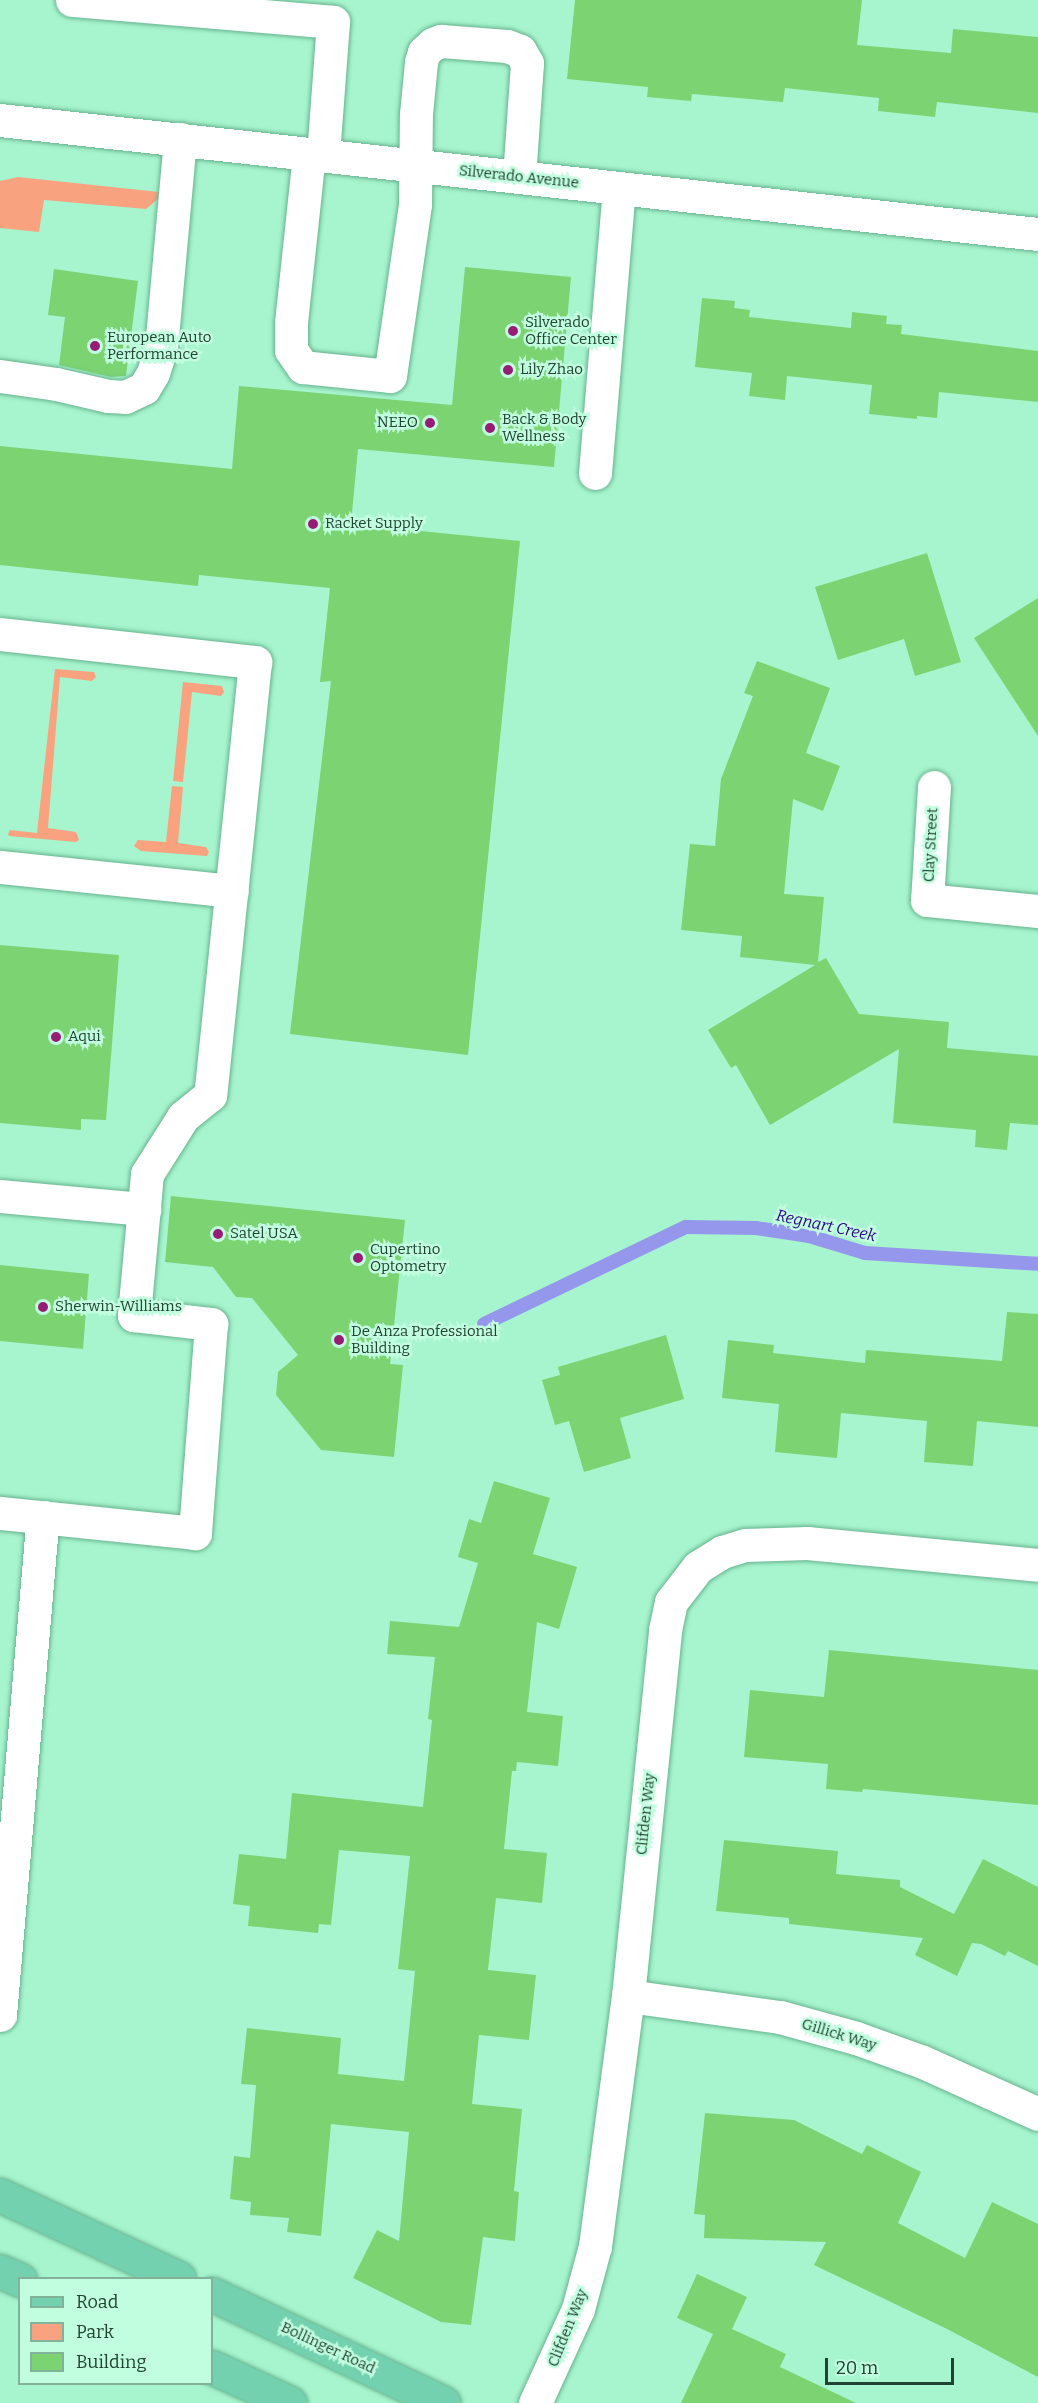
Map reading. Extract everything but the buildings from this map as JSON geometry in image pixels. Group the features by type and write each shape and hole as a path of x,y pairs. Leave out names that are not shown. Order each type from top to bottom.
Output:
{"main road":[{"path":"0,2195 177,2277"},
{"path":"0,2271 18,2279"},
{"name":"Bollinger Road","path":"213,2294 444,2403"},
{"path":"213,2367 290,2403"}],"street":[{"path":"72,0 333,22 291,323 291,350 303,367 390,376 415,204 416,114 424,52 433,44 441,41 507,46 520,51 527,63 519,176"},
{"name":"Silverado Avenue","path":"0,120 1038,234"},
{"path":"0,376 56,384 108,396 125,397 144,387 153,373 161,348 180,139"},
{"path":"595,473 619,188"},
{"path":"0,634 255,663 210,1095 183,1117 147,1174 134,1315 211,1324 195,1533 0,1513"},
{"name":"Clay Street","path":"934,787 927,900 1038,911"},
{"path":"0,867 232,891"},
{"path":"0,1196 144,1209"},
{"path":"0,2015 8,1811 44,1517"},
{"name":"Clifden Way","path":"535,2403 578,2309 592,2262 628,1996 664,1630 672,1602 698,1567 722,1552 737,1547 772,1542 807,1543 1038,1565"},
{"name":"Gillick Way","path":"628,1996 780,2017 855,2038 923,2062 1038,2114"}],"green space":[{"path":"18,177 159,192 158,199 146,209 44,200 39,232 0,228 0,181"},
{"path":"55,669 94,672 96,677 92,681 60,677 48,828 76,832 79,840 76,842 9,836 8,834 10,830 37,833"},
{"path":"183,682 222,686 224,692 221,696 192,692 183,782 173,781"},
{"path":"172,786 183,787 178,843 206,847 209,852 207,856 141,851 134,846 138,840 166,842"}],"waterway":[{"name":"Regnart Creek","path":"484,1324 686,1227 756,1228 809,1236 865,1253 1038,1264"}],"place":[{"name":"Silverado Office Center","path":"513,331"},
{"name":"European Auto Performance","path":"95,346"},
{"name":"Lily Zhao","path":"508,370"},
{"name":"NEEO","path":"430,423"},
{"name":"Back & Body Wellness","path":"490,428"},
{"name":"Racket Supply","path":"313,524"},
{"name":"Aqui","path":"56,1037"},
{"name":"Satel USA","path":"218,1234"},
{"name":"Cupertino Optometry","path":"358,1258"},
{"name":"Sherwin-Williams","path":"43,1307"},
{"name":"De Anza Professional Building","path":"339,1340"}]}
